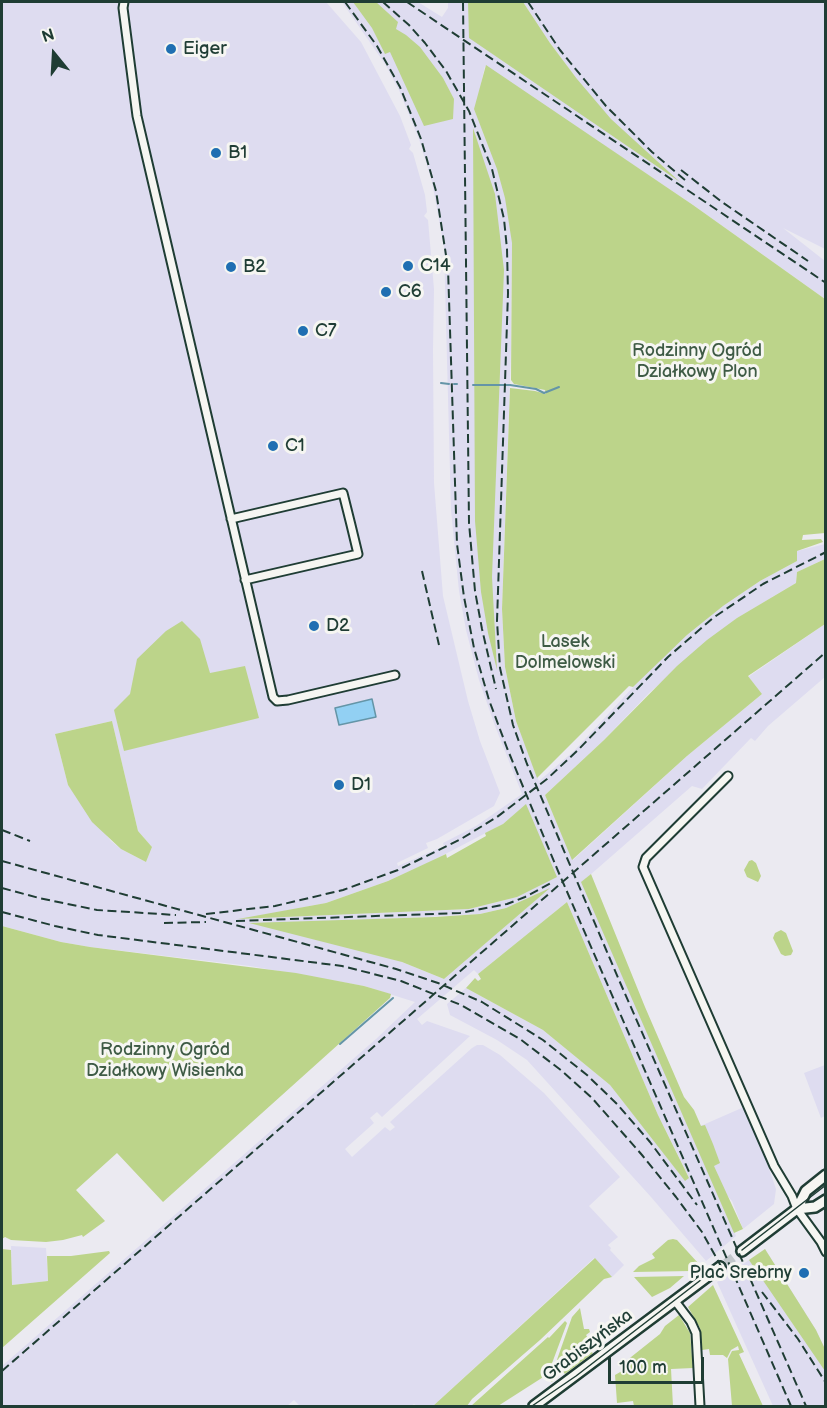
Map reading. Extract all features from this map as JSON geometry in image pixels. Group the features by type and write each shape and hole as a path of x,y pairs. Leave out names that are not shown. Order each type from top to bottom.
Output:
{"main road":[{"path":"742,1251 797,1209 806,1191 825,1175"},
{"path":"797,1209 815,1207 825,1200"},
{"name":"Grabiszyńska","path":"534,1407 723,1265"}],"street":[{"path":"121,4 137,116 271,691 277,701 394,675"},
{"path":"231,519 344,494 358,554 245,580"},
{"path":"728,776 646,858 643,867 769,1156 797,1209 821,1242 825,1252"},
{"path":"675,1301 691,1322 696,1333 700,1407"}],"shaded area":[{"path":"2,2 326,2 361,42 400,116 425,195 427,212 424,216 428,220 434,289 434,483 443,596 468,701 480,741 500,793 494,806 426,843 428,848 397,863 398,866 444,846 443,843 476,826 522,794 479,680 459,591 451,510 444,247 432,182 419,139 399,90 385,64 342,2 418,2 442,17 448,8 448,2 481,2 577,79 523,2 825,2 825,249 783,228 825,261 825,299 693,205 485,66 478,98 509,177 512,243 511,349 502,609 505,667 516,721 539,781 574,751 647,672 687,635 723,606 760,581 797,561 797,551 825,544 825,559 797,572 796,583 736,619 649,693 604,740 545,795 573,860 687,756 762,694 748,677 825,624 825,677 768,726 755,741 751,738 702,789 692,786 582,882 736,1236 706,1261 527,1060 497,1040 450,1015 447,1004 466,988 543,1030 610,1085 685,1180 689,1177 658,1115 567,902 478,974 474,970 417,1019 422,1025 427,1021 470,1036 382,1117 377,1112 370,1118 374,1123 345,1149 352,1157 385,1127 390,1131 395,1127 390,1122 472,1048 483,1045 500,1055 544,1093 620,1177 589,1206 618,1237 608,1245 624,1265 612,1277 594,1258 433,1406 414,1404 411,1406 300,1406 294,1400 287,1406 2,1406 2,1366 376,1039 415,1002 364,986 250,966 90,947 61,942 2,926","holes":["112,721 138,831 152,847 146,862 111,841 68,785 55,734","526,805 517,897 469,909 248,918 326,903 388,881 503,824","547,890 444,979 402,962 347,921 480,914 506,908"]},
{"path":"825,1065 825,1116 821,1118 804,1073"},
{"path":"744,1107 776,1189 774,1204 743,1229 732,1201 724,1192 696,1128"},
{"path":"11,1246 46,1248 48,1281 12,1285"},
{"path":"765,1249 816,1330 825,1349 825,1406 773,1406 717,1282"}],"green space":[{"path":"353,2 376,2 398,22 396,29 420,47 443,78 454,99 453,119 424,126 390,52 385,54 372,28"},
{"path":"468,2 523,2 577,79 611,119 680,182 469,38"},
{"path":"486,65 693,205 825,299 825,533 803,535 802,540 821,539 823,542 797,551 797,561 760,581 723,606 687,635 633,687 629,686 537,778 516,721 505,667 502,609 510,388 546,394 545,390 514,384 511,380 512,243 505,198 497,169 474,109"},
{"path":"473,128 495,194 504,270 492,577 497,670 481,592 475,521"},
{"path":"825,559 825,624 748,676 762,694 687,756 572,860 545,795 604,740 677,666 707,640 737,618 796,583 797,572"},
{"path":"182,621 200,639 210,673 245,666 259,718 124,751 114,710 130,694 137,659 166,631"},
{"path":"112,721 138,831 152,847 146,862 121,849 92,822 68,785 55,734"},
{"path":"526,804 557,877 517,897 469,909 238,919 326,903 388,881 446,854 447,858 486,836 485,833 503,824"},
{"path":"752,860 756,863 761,876 758,882 747,877 744,870"},
{"path":"591,874 684,1097 694,1110 701,1126 705,1125 713,1144 720,1163 714,1166 743,1229 734,1233 581,882"},
{"path":"550,888 444,979 402,962 249,923 480,914 506,908"},
{"path":"567,902 658,1115 689,1178 685,1181 610,1085 543,1030 466,988 475,978 478,981 481,979 478,974"},
{"name":"Rodzinny Ogród Działkowy Wisienka","path":"2,926 61,942 296,973 364,986 391,994 390,998 163,1202 117,1153 76,1190 105,1221 83,1237 82,1235 46,1242 11,1240 5,1237 2,1239"},
{"path":"781,930 786,933 793,951 791,955 781,954 773,938 775,933"},
{"path":"668,1240 677,1240 698,1263 698,1266 691,1271 633,1272 639,1266 655,1258 652,1254"},
{"path":"2,1249 11,1250 12,1285 48,1281 47,1256 71,1256 109,1251 110,1253 2,1348"},
{"path":"765,1249 816,1330 825,1349 825,1371 749,1260"},
{"path":"595,1258 612,1277 604,1279 467,1406 433,1406"},
{"path":"684,1276 670,1288 652,1297 634,1277"},
{"path":"713,1285 744,1352 739,1354 763,1406 732,1406 728,1359 732,1351 739,1350 738,1346 731,1350 727,1358 723,1355 710,1355 709,1349 702,1350 700,1328 688,1307"},
{"path":"580,1308 584,1329 589,1329 590,1332 586,1335 591,1342 595,1340 597,1342 553,1371 572,1317"},
{"path":"679,1315 690,1333 693,1368 671,1369 673,1406 634,1406 633,1401 617,1403 615,1375 622,1371 621,1365 660,1334 665,1326"},
{"path":"565,1321 567,1323 548,1374 498,1406 471,1406 549,1338"},
{"path":"590,1351 593,1353 565,1374 563,1372 553,1377 555,1380 551,1382 551,1375"}],"water":[{"path":"372,699 376,717 339,725 335,708"}],"waterway":[{"path":"441,383 449,384"},
{"path":"473,385 510,385 536,389 544,393 559,387"},
{"path":"340,1044 393,998"}],"tunnel":[{"path":"726,1263 742,1251"}],"tram line":[{"path":"742,1250 826,1185"},
{"path":"532,1406 576,1376 719,1266"}],"railway":[{"path":"345,2 377,46 400,87 421,139 436,191 448,268 457,544 474,648 489,700 558,871 791,1406"},
{"path":"383,2 425,43 446,71 469,111 492,169 504,219 508,293 497,621 500,668 513,725 527,764 619,980 806,1406"},
{"path":"407,2 826,283"},
{"path":"463,2 469,523 475,591 496,689"},
{"path":"528,2 560,50 606,106 652,152 685,180"},
{"path":"681,170 722,202 808,261"},
{"path":"206,914 275,906 343,890 398,870 461,839 497,817 547,779 668,657 713,618 763,584 826,552"},
{"path":"422,571 439,645"},
{"path":"2,1371 826,652"},
{"path":"2,830 30,841"},
{"path":"2,861 396,969 438,983 482,1002 543,1040 587,1075 617,1104 650,1142 697,1205"},
{"path":"236,921 460,913 507,904 551,883"},
{"path":"2,888 97,910 176,915"},
{"path":"2,912 98,935 342,966 401,981 461,1005 520,1039 562,1071 592,1098 676,1197 702,1232 722,1268"},
{"path":"164,923 206,922"},
{"path":"762,1292 798,1339 826,1383"}],"place":[{"name":"Eiger","path":"171,49"},
{"name":"B1","path":"216,153"},
{"name":"C14","path":"408,266"},
{"name":"B2","path":"231,267"},
{"name":"C6","path":"386,292"},
{"name":"C7","path":"303,331"},
{"name":"C1","path":"273,446"},
{"name":"D2","path":"314,626"},
{"name":"D1","path":"339,785"},
{"name":"Plac Srebrny","path":"804,1273"}],"park label":[{"name":"Rodzinny Ogród Działkowy Plon","path":"697,361"},
{"name":"Lasek Dolmelowski","path":"565,652"}]}
